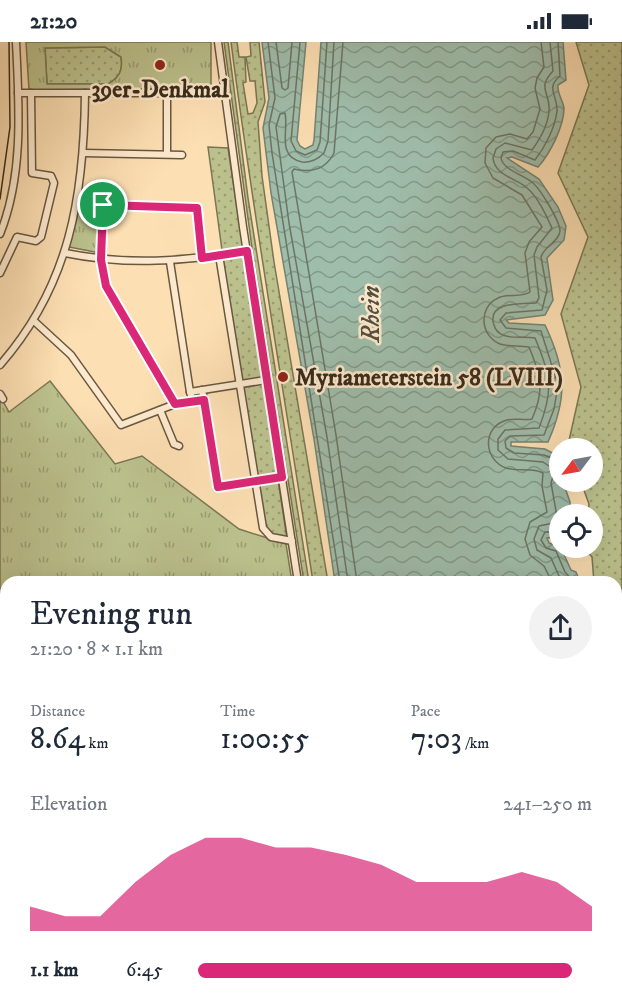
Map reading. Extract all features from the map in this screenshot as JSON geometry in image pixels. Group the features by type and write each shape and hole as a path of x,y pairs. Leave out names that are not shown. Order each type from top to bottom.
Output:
{"street":[{"path":"0,234 9,206 16,168 18,93 16,42"},
{"path":"218,42 266,380 297,576"},
{"path":"166,92 167,153"},
{"path":"18,93 225,93"},
{"path":"0,273 17,237 36,241 41,237 54,183 51,176 32,172 31,93"},
{"path":"0,366 34,321 64,253 78,201 84,153 85,93"},
{"path":"84,153 182,154"},
{"path":"78,201 103,205 197,208 202,258"},
{"path":"103,205 102,260 103,274 109,293 175,404"},
{"path":"64,253 102,260 170,262 247,251"},
{"path":"219,255 265,530 275,539 292,541"},
{"path":"170,262 192,402"},
{"path":"34,321 71,355 123,426 175,404 204,400"},
{"path":"190,392 266,380"},
{"path":"202,390 218,487 282,477"},
{"path":"160,410 174,444 179,446"}],"green space":[{"path":"26,42 211,42 211,88 29,90","holes":["105,47 121,57 120,73 108,84 47,84 45,48"]},
{"path":"224,42 228,42 248,198 308,576 303,576 252,248"},
{"path":"231,42 237,42 239,57 245,57 246,82 243,83 248,114 253,113 257,103 255,81 250,81 246,57 251,56 250,42 259,42 265,102 258,122 262,176 274,262 327,576 312,576"},
{"path":"576,42 622,42 622,576 594,576 592,558 603,558 603,504 589,504 585,492 603,492 603,438 570,438 581,387 561,314 588,237 558,173 589,85"},
{"path":"105,47 121,57 122,62 118,76 108,84 47,84 45,48"},
{"path":"208,147 228,148 287,539 275,538 266,531 221,258 222,250"},
{"path":"83,204 102,207 100,253 69,247 79,208"},
{"path":"50,381 115,464 142,456 239,529 286,544 291,576 0,576 0,396 9,412"}],"water":[{"name":"Rhein","path":"262,42 306,42 297,140 305,149 313,145 314,140 321,42 563,42 566,80 558,85 558,88 564,108 562,123 556,139 538,167 512,157 507,158 539,179 558,207 566,226 564,240 547,258 553,300 545,315 506,320 509,323 545,325 557,356 562,383 561,397 559,411 548,442 511,442 511,446 549,451 549,492 566,492 570,504 549,504 549,538 547,538 549,558 566,558 571,570 576,572 578,576 334,576 314,439 271,193 263,128 269,98"}],"tram line":[{"path":"0,199 10,127 9,42"}],"place":[{"name":"39er-Denkmal","path":"160,65"},
{"name":"Myriameterstein 58 (LVIII)","path":"283,377"}],"route":[{"path":"103,205 197,208 202,258 247,251 282,477 218,487 204,400 175,404 109,293 104,280 103,260 101,260 103,205"}]}
